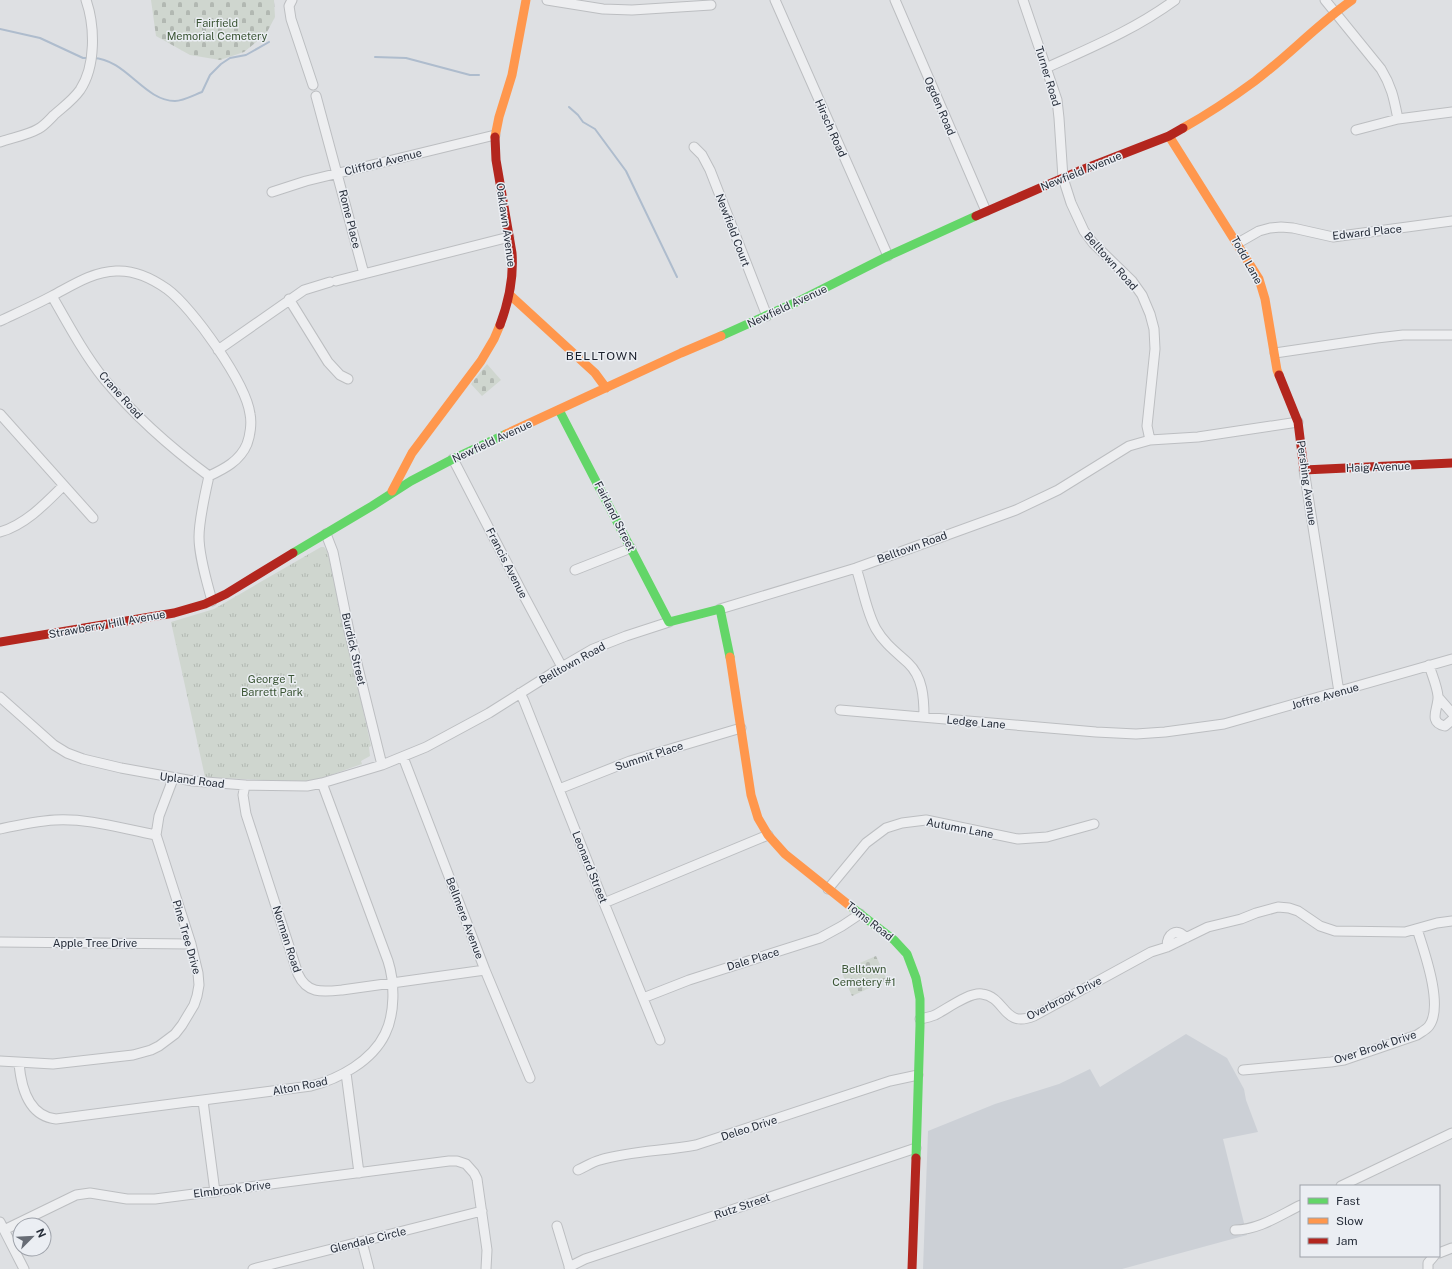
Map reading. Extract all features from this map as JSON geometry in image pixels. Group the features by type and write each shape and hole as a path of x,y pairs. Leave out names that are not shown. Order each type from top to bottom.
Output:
{"street":[{"path":"0,142 37,130 67,105 81,89 87,76 91,59 93,39 91,17 86,0"},
{"path":"292,0 289,6 291,19 313,85"},
{"name":"Oaklawn Avenue","path":"392,491 412,453 488,349 502,320 510,295 512,268 509,237 496,160 495,135 515,63 526,0"},
{"path":"547,0 603,9 632,10 711,5"},
{"name":"Hirsch Road","path":"775,0 888,256"},
{"name":"Ogden Road","path":"894,0 986,211"},
{"name":"Turner Road","path":"1023,0 1057,100 1063,178"},
{"path":"1046,68 1125,32 1147,20 1175,0"},
{"path":"1325,0 1381,69 1393,92 1398,119"},
{"name":"Newfield Avenue","path":"212,601 236,589 372,506 392,491 453,459 681,353 705,344 767,316 888,256 986,211 1063,178 1169,136 1213,111 1256,80 1335,12 1352,0"},
{"name":"Rome Place","path":"316,96 364,274"},
{"path":"1356,130 1398,119 1452,112"},
{"name":"Clifford Avenue","path":"272,192 300,183 495,135"},
{"name":"Todd Lane","path":"1169,136 1238,243 1259,279 1265,299 1277,370 1298,422"},
{"name":"Newfield Court","path":"694,147 702,155 710,170 767,316"},
{"name":"Belltown Road","path":"403,757 453,734 562,667 605,644 670,622 720,609 856,568 1032,503 1058,490 1129,446 1150,440 1147,426 1155,343 1154,329 1150,314 1146,302 1132,281 1093,243 1084,231 1071,203 1063,178"},
{"name":"Edward Place","path":"1238,243 1259,231 1270,228 1293,228 1333,237 1452,221"},
{"path":"218,350 289,299 311,287 509,237"},
{"path":"0,321 72,285 93,276 116,271 135,273 156,282 168,290 191,312 233,372 244,394 251,423 248,443 239,457 227,467 209,476 205,494 199,538 205,578 212,601"},
{"path":"510,295 595,373 606,388"},
{"name":"Crane Road","path":"52,296 90,359 104,379 158,434 209,476"},
{"path":"289,299 328,362 340,375 348,379"},
{"path":"1275,352 1403,335 1452,335"},
{"name":"Fairland Street","path":"559,410 670,622"},
{"path":"0,414 93,518"},
{"path":"1150,440 1198,437 1298,422"},
{"name":"Pershing Avenue","path":"1298,422 1304,470 1339,692"},
{"name":"Francis Avenue","path":"453,459 562,667"},
{"name":"Haig Avenue","path":"1304,470 1452,464"},
{"path":"0,532 20,523 40,509 63,486"},
{"name":"Burdick Street","path":"326,534 333,552 349,631 382,765"},
{"path":"575,570 631,548"},
{"path":"856,568 876,628 887,645 909,664 919,681 924,697 924,717"},
{"name":"Strawberry Hill Avenue","path":"0,642 163,615 185,610 212,601"},
{"name":"Toms Road","path":"720,609 730,656 754,808 758,818 768,835 785,854 894,940 910,958 914,970 920,999 920,1019 912,1269"},
{"name":"Joffre Avenue","path":"1197,728 1224,724 1339,692 1452,658"},
{"path":"1429,665 1438,697 1452,713"},
{"name":"Leonard Street","path":"520,693 660,1040"},
{"name":"Upland Road","path":"0,697 48,740 67,753 98,764 174,779 245,785 299,787 322,783 403,757"},
{"path":"1438,697 1434,714 1440,725 1445,726 1452,720"},
{"name":"Ledge Lane","path":"840,710 1096,732 1136,734 1197,728"},
{"name":"Summit Place","path":"559,789 630,761 741,728"},
{"name":"Bellmere Avenue","path":"403,757 530,1078"},
{"name":"Pine Tree Drive","path":"0,1061 53,1064 133,1055 151,1050 168,1040 182,1025 192,1010 199,985 198,973 191,944 156,835 160,816 174,779"},
{"name":"Alton Road","path":"19,1062 22,1085 31,1103 38,1113 44,1117 56,1119 311,1086 326,1082 346,1073 356,1066 377,1046 385,1034 391,1009 393,982 388,961 322,783"},
{"name":"Norman Road","path":"245,785 243,795 246,814 298,974 307,987 319,991 342,990 486,970"},
{"path":"0,829 54,820 68,820 156,835"},
{"name":"Autumn Lane","path":"828,889 866,843 886,828 902,823 926,820 1018,839 1047,837 1094,824"},
{"path":"604,903 768,835"},
{"name":"Overbrook Drive","path":"920,1019 933,1016 977,993 989,995 995,999 1004,1010 1014,1018 1024,1019 1034,1016 1151,952 1186,938 1208,927 1241,919 1278,907 1298,911 1320,926 1335,931 1392,933 1452,921"},
{"name":"Dale Place","path":"642,998 689,980 820,938 860,914"},
{"name":"Over Brook Drive","path":"1243,1070 1344,1060 1417,1035 1429,1026 1434,1018 1436,1002 1417,929"},
{"name":"Apple Tree Drive","path":"0,942 191,944"},
{"path":"346,1073 359,1173"},
{"name":"Deleo Drive","path":"578,1170 599,1160 696,1145 890,1080 918,1075"},
{"path":"203,1101 215,1192"},
{"path":"1343,1185 1452,1133"},
{"name":"Rutz Street","path":"570,1268 585,1259 916,1148"},
{"name":"Elmbrook Drive","path":"2,1226 76,1195 86,1193 138,1200 215,1192 449,1161 457,1161 466,1164 474,1173 477,1179 482,1211"},
{"path":"1235,1230 1250,1229 1259,1226 1300,1206"},
{"path":"482,1211 487,1250 486,1269"},
{"name":"Glendale Circle","path":"254,1269 482,1211"},
{"path":"2,1226 24,1269"},
{"path":"556,1226 570,1268"},
{"path":"362,1242 369,1269"},
{"path":"1440,1253 1452,1248"},
{"path":"1428,1269 1428,1264 1433,1257"}],"shaded area":[{"path":"1186,1034 1227,1058 1244,1089 1246,1100 1258,1132 1223,1139 1247,1235 1122,1269 923,1269 928,1131 995,1104 1059,1084 1090,1069 1100,1087"}],"green space":[{"name":"Fairfield Memorial Cemetery","path":"151,0 274,0 275,17 266,34 244,52 220,60 190,55 156,36"},
{"path":"487,364 501,380 482,396 471,384"},
{"name":"George T. Barrett Park","path":"321,547 324,547 327,551 330,562 371,746 369,747 370,756 361,761 362,764 319,779 302,782 205,777 171,622 214,609"},
{"name":"Belltown Cemetery #1","path":"876,956 887,980 852,996 841,971"}],"waterway":[{"path":"0,29 40,38 83,58 89,58"},
{"path":"93,58 105,60 115,65 154,94 164,99 178,101 202,92 210,75 221,64 230,58 246,55 269,42"},
{"path":"375,57 406,58 470,75 479,75"},
{"path":"569,107 583,122 595,129 626,171 677,277"}],"traffic: fast":[{"path":"721,336 801,300 888,256 976,216"},
{"path":"559,410 669,622 720,609 730,657"},
{"path":"293,553 411,481 506,434"},
{"path":"850,906 894,940 907,954 916,978 920,999 916,1158"}],"traffic: slow":[{"path":"495,137 499,117 512,75 526,0"},
{"path":"1183,128 1220,106 1255,81 1327,19 1352,0"},
{"path":"1169,136 1259,279 1265,299 1279,375"},
{"path":"510,295 595,373 606,388"},
{"path":"392,491 412,453 481,361 494,339 500,325"},
{"path":"506,434 721,336"},
{"path":"730,657 751,795 758,818 768,835 785,854 850,906"}],"traffic: jam":[{"path":"976,216 1079,171 1169,136 1183,128"},
{"path":"495,137 496,160 512,253 510,290 500,325"},
{"path":"1279,375 1298,422 1304,470 1452,463"},
{"path":"0,642 174,613 205,604 226,594 293,553"},
{"path":"912,1269 916,1158"}],"district":[{"name":"BELLTOWN","path":"602,356"}]}
